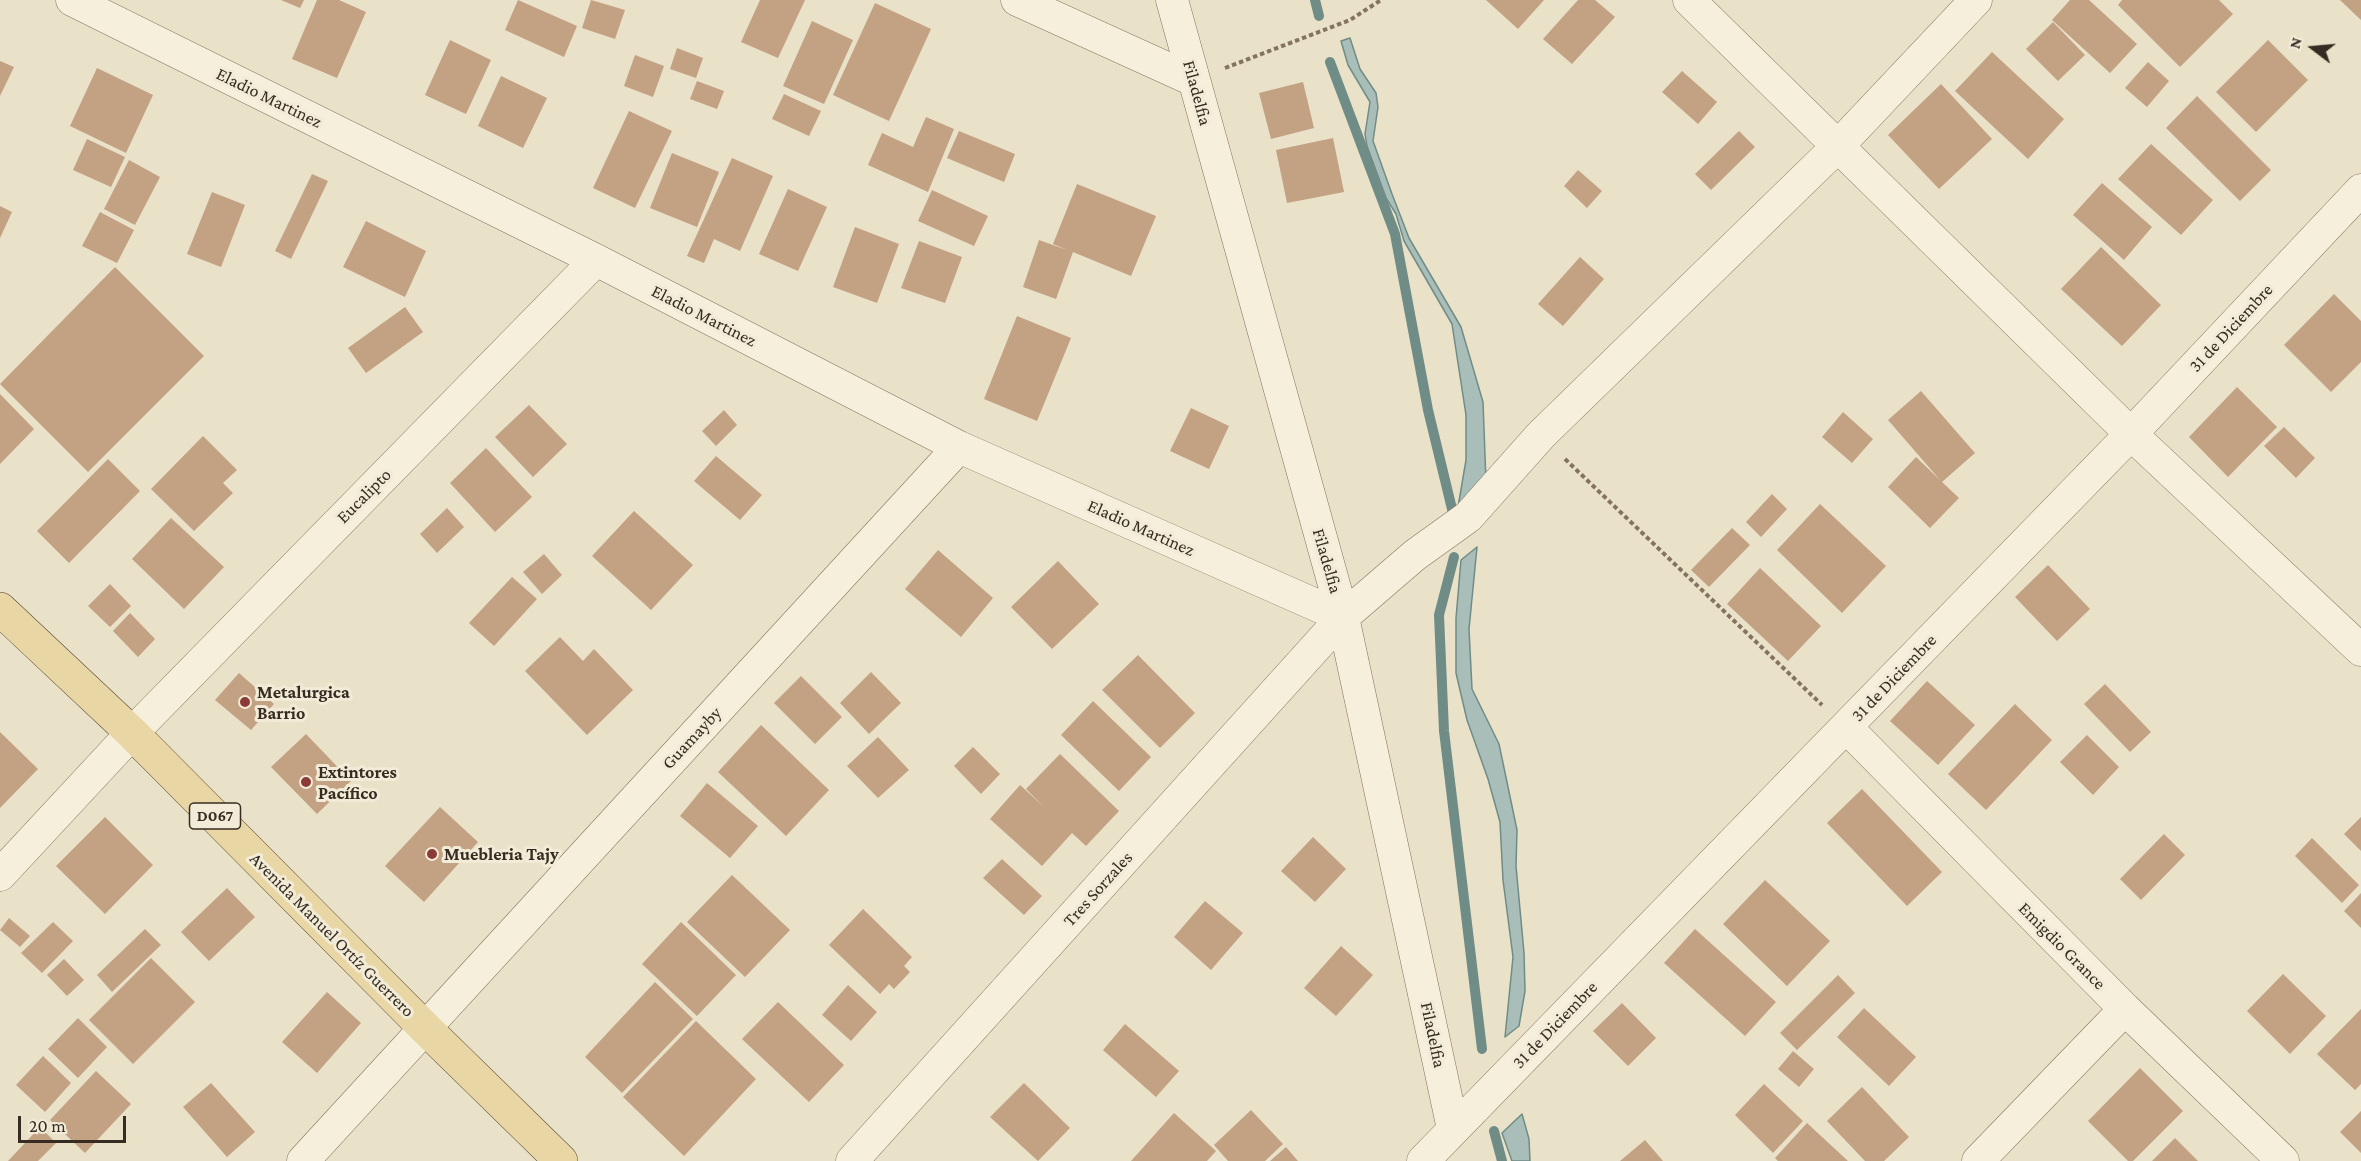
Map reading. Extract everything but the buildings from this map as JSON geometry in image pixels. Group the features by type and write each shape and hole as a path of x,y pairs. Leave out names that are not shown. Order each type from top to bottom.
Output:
{"main road":[{"name":"Avenida Manuel Ortíz Guerrero","path":"0,609 132,733 425,1028 561,1161"}],"street":[{"name":"Eladio Martinez","path":"72,0 596,260 959,447 1343,618"},
{"path":"1017,0 1193,80"},
{"name":"Filadelfia","path":"1172,0 1343,618 1453,1129"},
{"path":"1689,0 2131,434 2361,650"},
{"name":"Tres Sorzales","path":"852,1161 1343,618 1415,555 1468,517 1541,435 1839,145 1976,0"},
{"name":"31 de Diciembre","path":"1423,1161 2131,434 2361,190"},
{"name":"Eucalipto","path":"0,875 132,733 596,260"},
{"name":"Guamayby","path":"303,1161 959,447"},
{"name":"Emigdio Grance","path":"1846,728 2125,1009 2283,1161"},
{"path":"1978,1161 2125,1009"}],"path":[{"path":"1193,80 1350,20 1381,0"},
{"path":"1541,435 1846,728"}],"water":[{"path":"1350,38 1360,69 1376,93 1378,107 1373,141 1392,194 1409,238 1461,327 1483,402 1486,482 1458,507 1466,460 1466,415 1452,324 1404,241 1396,214 1386,198 1367,146 1365,134 1370,102 1348,65 1341,41"},
{"path":"1477,547 1469,629 1472,689 1499,744 1517,830 1516,866 1525,991 1519,1026 1505,1037 1513,957 1503,880 1500,822 1488,779 1467,720 1456,673 1456,618 1461,560"},
{"path":"1522,1114 1529,1139 1530,1161 1512,1161 1502,1133"}],"waterway":[{"path":"1315,0 1319,16"},
{"path":"1330,62 1395,234 1428,410 1453,513"},
{"path":"1454,557 1439,615 1444,731 1482,1049"},
{"path":"1494,1131 1502,1161"}],"place":[{"name":"Metalurgica Barrio","path":"245,702"},
{"name":"Extintores Pacífico","path":"306,782"},
{"name":"Muebleria Tajy","path":"432,854"}]}
